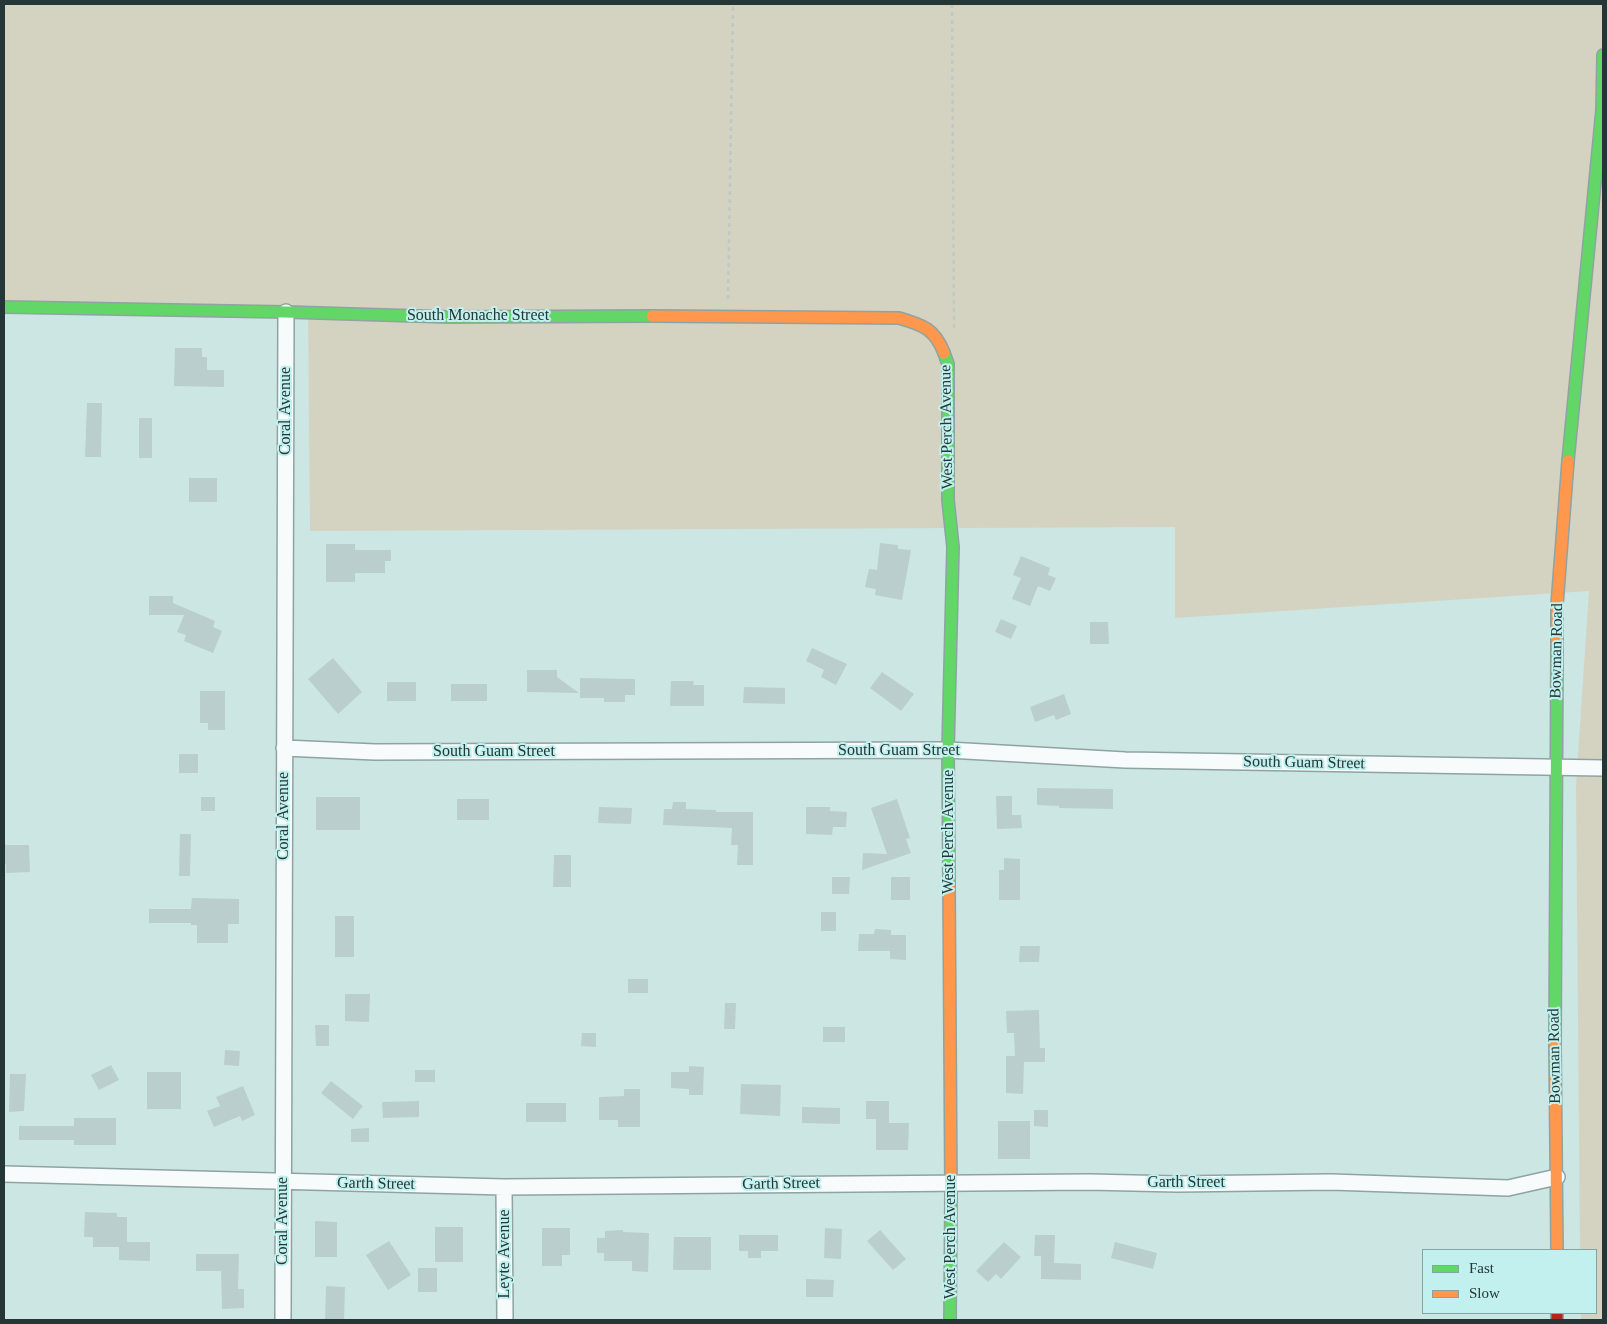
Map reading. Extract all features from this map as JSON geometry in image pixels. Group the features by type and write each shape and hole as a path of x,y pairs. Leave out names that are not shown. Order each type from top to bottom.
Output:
{"street":[{"name":"Bowman Road","path":"1557,1249 1554,995 1558,595 1563,516 1602,110 1603,55"},
{"name":"South Monache Street","path":"4,307 449,317 728,316 899,318 922,324 936,334 942,345"},
{"name":"Coral Avenue","path":"283,1320 286,312"},
{"name":"West Perch Avenue","path":"942,345 948,364 948,500 953,547 948,750 950,1320"},
{"name":"South Guam Street","path":"284,748 375,752 948,750 1125,760 1603,768"},
{"name":"Garth Street","path":"4,1174 504,1187 951,1182 1177,1184 1331,1182 1508,1188 1557,1177"},
{"name":"Leyte Avenue","path":"504,1187 505,1320"}],"path":[{"path":"728,316 733,4"},
{"path":"952,4 953,338"}],"green space":[{"path":"4,4 1603,4 1603,1320 1581,1320 1581,1314 1597,1314 1597,1249 1580,1249 1576,785 1589,591 1175,618 1175,527 310,531 308,311 4,312"}],"building":[{"path":"175,348 202,348 202,357 207,357 207,370 224,370 224,387 174,386"},
{"path":"87,403 102,403 101,457 85,457"},
{"path":"139,418 152,418 152,458 139,458"},
{"path":"189,478 217,478 217,502 189,502"},
{"path":"880,543 898,545 898,549 911,550 902,600 875,595 876,589 865,587 869,569 877,570"},
{"path":"326,544 355,544 355,550 391,550 391,561 385,561 385,573 355,573 355,582 326,582"},
{"path":"1021,556 1050,568 1048,575 1056,578 1050,591 1038,586 1030,606 1012,599 1021,578 1013,575"},
{"path":"149,596 173,596 173,603 215,621 213,627 222,631 213,653 184,641 186,635 177,632 184,615 149,615"},
{"path":"1001,619 1017,626 1011,639 995,632"},
{"path":"1090,622 1108,622 1109,644 1090,644"},
{"path":"812,648 847,664 836,685 821,677 824,670 806,661"},
{"path":"333,658 362,692 338,714 308,679"},
{"path":"527,670 557,670 557,677 579,693 527,692"},
{"path":"882,672 914,694 901,711 870,688"},
{"path":"580,678 635,679 635,695 625,695 625,702 604,702 604,698 580,698"},
{"path":"671,681 694,681 693,685 704,685 704,706 670,706"},
{"path":"387,682 416,682 416,701 387,701"},
{"path":"451,684 487,684 487,701 451,701"},
{"path":"744,687 785,688 785,704 743,703"},
{"path":"200,691 225,691 225,730 208,730 208,723 200,723"},
{"path":"1064,694 1071,714 1056,720 1054,715 1035,722 1030,707"},
{"path":"179,754 198,754 198,773 179,773"},
{"path":"1037,788 1113,789 1113,809 1059,808 1059,806 1037,805"},
{"path":"996,796 1012,796 1012,815 1021,815 1022,828 997,829"},
{"path":"201,797 215,797 215,811 201,811"},
{"path":"316,797 360,797 360,830 316,830"},
{"path":"457,799 489,799 489,820 457,820"},
{"path":"897,799 910,838 906,839 911,853 862,870 863,853 887,854 871,808"},
{"path":"673,802 686,802 686,809 716,810 716,812 753,812 753,865 737,865 738,845 731,845 732,828 663,825 664,809 672,809"},
{"path":"599,807 632,808 631,824 598,823"},
{"path":"806,807 830,807 830,811 847,812 846,827 833,827 832,835 806,834"},
{"path":"180,834 191,834 190,876 179,876"},
{"path":"4,845 29,845 30,872 6,873"},
{"path":"554,855 571,855 571,887 553,887"},
{"path":"1004,858 1020,859 1020,900 999,900 999,870 1004,870"},
{"path":"832,877 850,877 849,894 832,894"},
{"path":"891,877 910,877 910,900 891,900"},
{"path":"192,898 239,899 239,924 228,924 228,943 197,943 197,925 191,925 191,923 149,923 149,909 191,909"},
{"path":"821,912 836,912 836,931 821,931"},
{"path":"335,916 354,916 354,957 335,957"},
{"path":"875,929 891,930 891,935 906,935 906,960 890,959 890,951 858,951 859,934 874,934"},
{"path":"1020,946 1040,946 1039,962 1019,962"},
{"path":"628,979 648,979 648,993 628,993"},
{"path":"345,994 370,994 369,1022 345,1021"},
{"path":"725,1003 736,1003 735,1029 724,1029"},
{"path":"1039,1010 1040,1048 1045,1048 1045,1062 1024,1062 1023,1094 1006,1093 1006,1056 1015,1056 1014,1033 1007,1033 1006,1011"},
{"path":"315,1025 329,1025 329,1046 316,1046"},
{"path":"823,1027 845,1027 845,1042 823,1042"},
{"path":"582,1033 596,1033 596,1047 581,1046"},
{"path":"225,1050 240,1051 239,1066 224,1065"},
{"path":"111,1065 119,1080 99,1090 91,1075"},
{"path":"689,1066 704,1067 703,1095 689,1095 689,1089 671,1088 671,1072 689,1072"},
{"path":"415,1070 435,1070 435,1082 415,1082"},
{"path":"147,1072 181,1072 181,1109 147,1109"},
{"path":"10,1074 26,1074 24,1111 9,1112"},
{"path":"331,1081 363,1106 353,1119 321,1093"},
{"path":"741,1084 781,1085 780,1116 740,1114"},
{"path":"243,1086 255,1115 242,1121 240,1116 214,1127 207,1111 220,1106 216,1097"},
{"path":"624,1089 640,1089 640,1127 618,1127 618,1120 599,1120 599,1097 624,1096"},
{"path":"419,1101 419,1117 383,1118 382,1102"},
{"path":"866,1101 889,1101 889,1123 909,1123 908,1150 876,1150 876,1119 866,1119"},
{"path":"526,1103 566,1103 566,1122 526,1122"},
{"path":"802,1107 840,1108 840,1124 802,1123"},
{"path":"1034,1110 1048,1110 1048,1127 1034,1126"},
{"path":"74,1118 116,1118 116,1145 74,1145 74,1140 19,1140 19,1126 74,1126"},
{"path":"998,1121 1030,1121 1030,1159 998,1159"},
{"path":"369,1128 369,1142 351,1142 351,1129"},
{"path":"85,1212 117,1213 117,1217 127,1217 127,1242 150,1242 150,1261 119,1260 119,1247 93,1247 93,1237 84,1237"},
{"path":"315,1221 337,1222 337,1257 315,1257"},
{"path":"435,1227 463,1227 463,1262 435,1262"},
{"path":"542,1228 570,1228 570,1255 562,1255 562,1266 542,1266"},
{"path":"825,1228 842,1229 841,1259 824,1258"},
{"path":"623,1230 623,1232 649,1233 648,1272 632,1271 632,1261 604,1261 604,1253 597,1253 597,1238 605,1238 605,1231"},
{"path":"880,1230 906,1259 893,1270 867,1241"},
{"path":"739,1235 778,1235 778,1251 761,1251 761,1258 748,1258 748,1251 739,1251"},
{"path":"1035,1235 1055,1235 1054,1263 1081,1264 1081,1280 1041,1279 1041,1256 1034,1256"},
{"path":"674,1237 711,1237 711,1270 673,1270"},
{"path":"389,1241 411,1275 388,1290 366,1255"},
{"path":"1004,1242 1021,1257 1001,1279 996,1274 988,1282 976,1271"},
{"path":"1115,1242 1157,1253 1153,1269 1111,1258"},
{"path":"196,1254 239,1254 238,1289 244,1289 244,1308 222,1309 221,1271 196,1271"},
{"path":"418,1268 437,1268 437,1292 418,1292"},
{"path":"806,1279 834,1280 833,1297 806,1297"},
{"path":"326,1286 345,1287 344,1320 325,1320"}],"traffic: fast":[{"path":"1568,461 1602,110 1603,55"},
{"path":"4,307 449,317 652,316"},
{"path":"944,353 948,364 948,500 953,547 948,750 949,883"},
{"path":"1555,1043 1557,648"},
{"path":"950,1320 951,1194"}],"traffic: slow":[{"path":"652,316 899,318 927,329 937,338 944,353"},
{"path":"1557,648 1557,605 1568,461"},
{"path":"949,883 951,1194"},
{"path":"1555,1043 1557,1249"}],"traffic: jam":[{"path":"1557,1314 1557,1320"}]}
